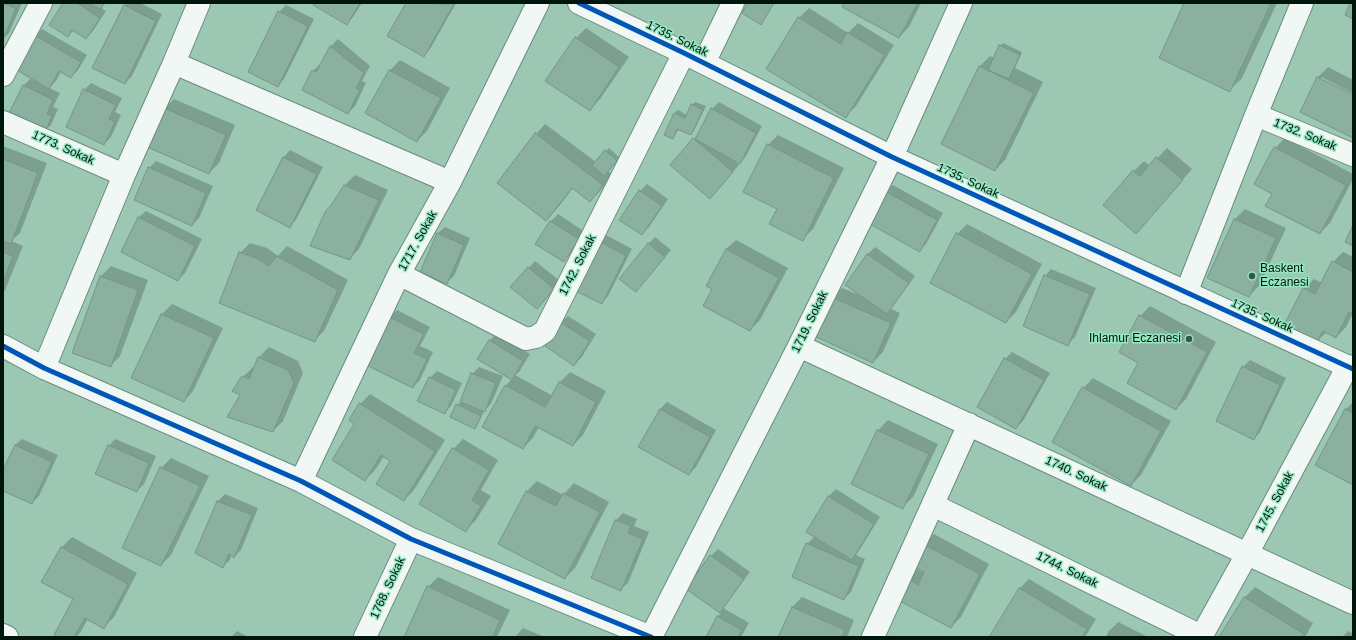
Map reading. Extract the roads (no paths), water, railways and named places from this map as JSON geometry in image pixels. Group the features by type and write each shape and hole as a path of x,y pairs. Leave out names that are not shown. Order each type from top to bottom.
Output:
{"street":[{"path":"3,75 41,3"},
{"path":"44,368 124,175 199,3"},
{"name":"1717. Sokak","path":"301,481 400,274 450,182 538,3"},
{"name":"1735. Sokak","path":"579,3 684,53 892,157 1350,367"},
{"path":"704,63 733,3"},
{"name":"1719. Sokak","path":"651,637 799,346 892,157 961,3"},
{"path":"1186,293 1302,3"},
{"name":"1742. Sokak","path":"400,274 526,339 536,337 545,331 684,53"},
{"path":"174,63 450,182"},
{"name":"1732. Sokak","path":"1256,115 1353,155"},
{"name":"1773. Sokak","path":"3,122 124,175"},
{"path":"3,346 44,368 301,481 411,539 651,637"},
{"name":"1740. Sokak","path":"799,346 1353,603"},
{"name":"1745. Sokak","path":"1201,636 1350,367"},
{"path":"873,637 969,424"},
{"name":"1744. Sokak","path":"933,505 1201,636"},
{"name":"1768. Sokak","path":"365,637 411,539"},
{"path":"3,635 7,637"}],"place":[{"name":"Baskent Eczanesi","path":"1252,276"},
{"name":"Ihlamur Eczanesi","path":"1189,339"}]}
